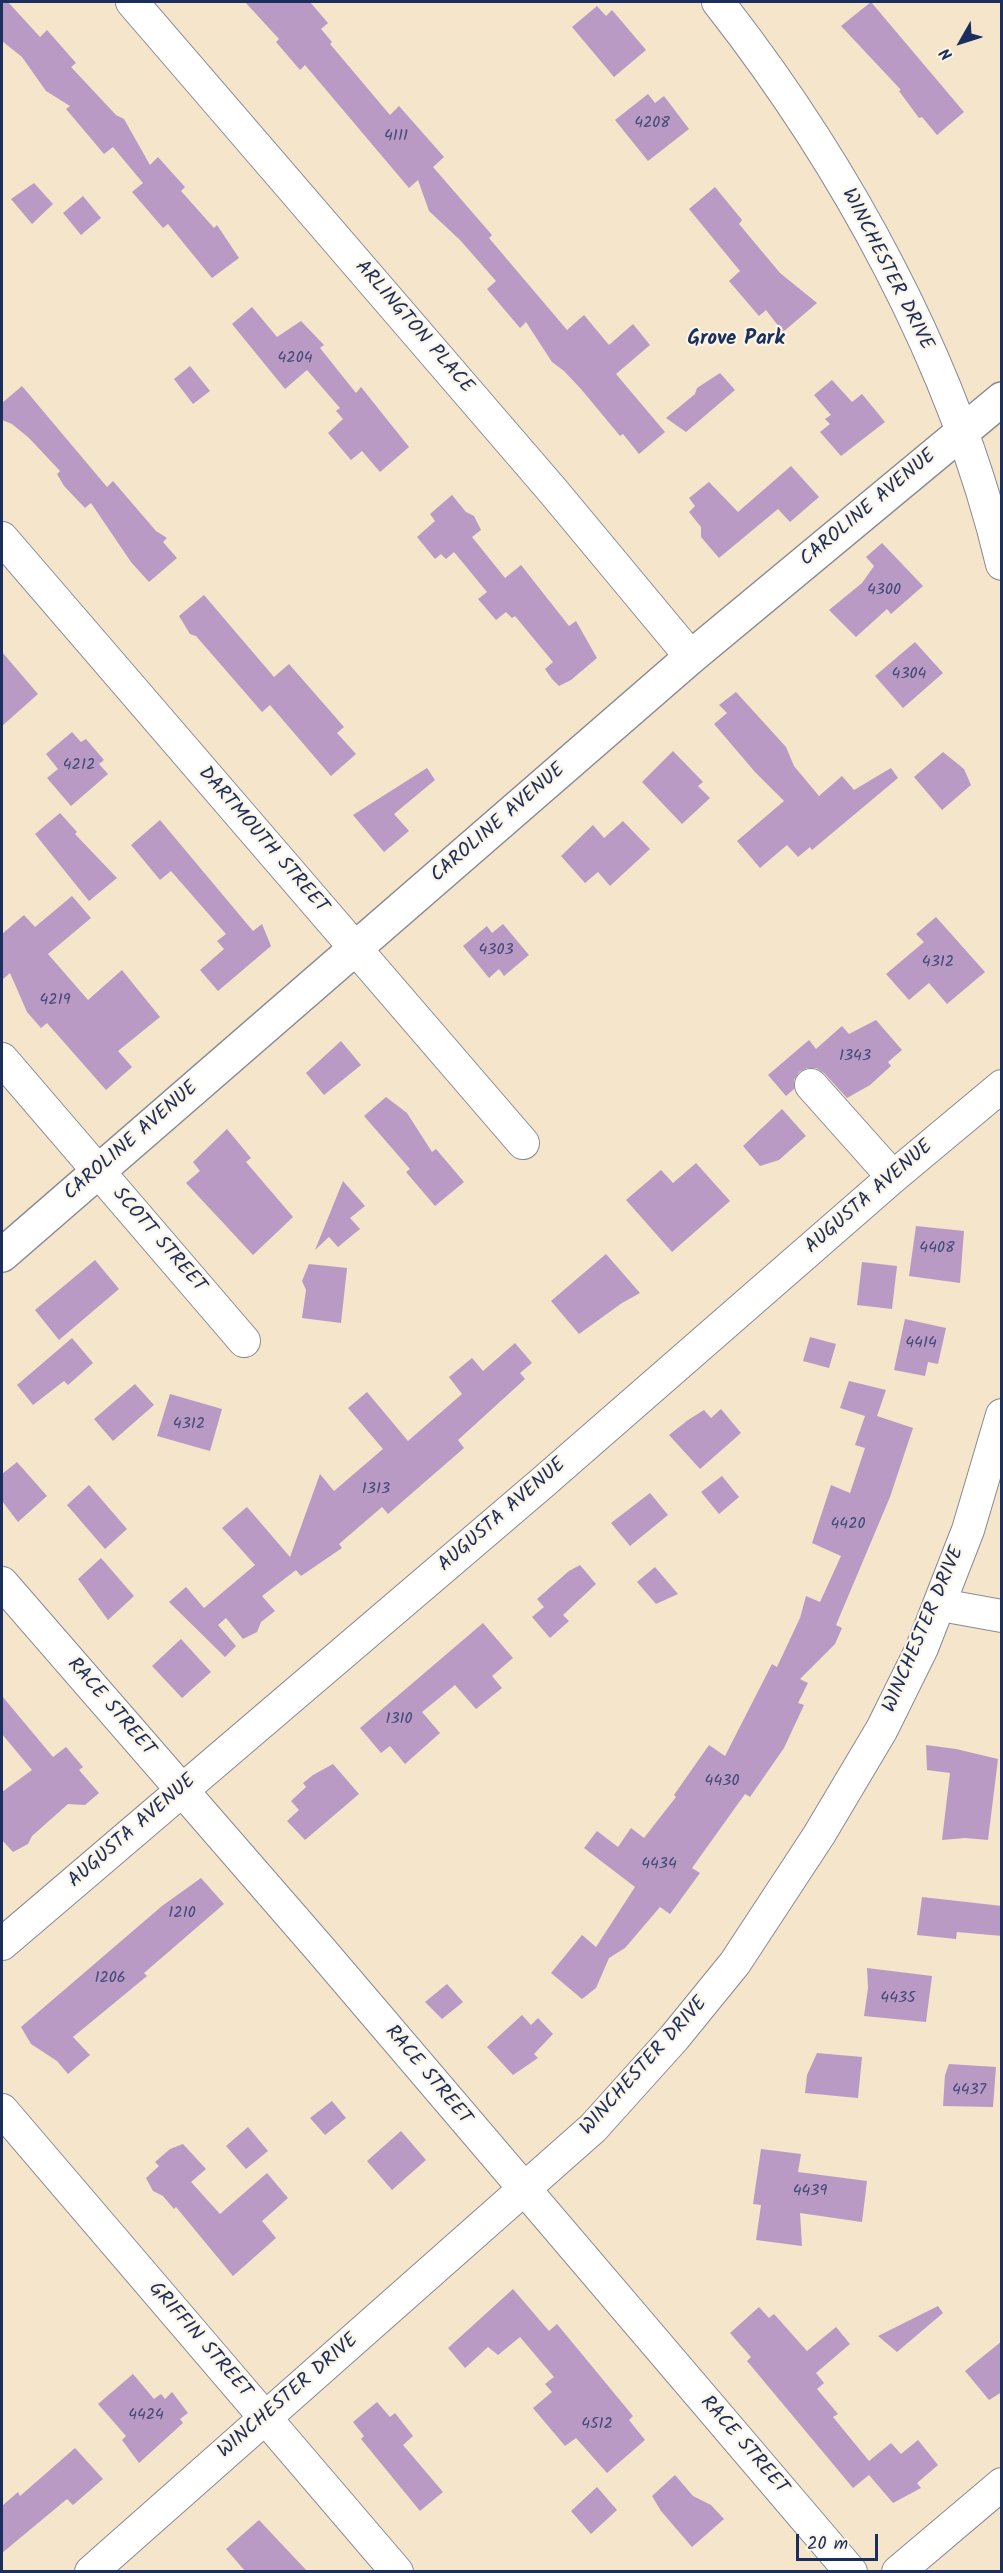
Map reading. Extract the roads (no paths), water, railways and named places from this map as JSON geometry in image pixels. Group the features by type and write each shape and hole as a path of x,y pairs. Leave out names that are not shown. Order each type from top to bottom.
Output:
{"street":[{"name":"ARLINGTON PLACE","path":"132,2 553,491 691,657"},
{"name":"WINCHESTER DRIVE","path":"718,2 760,55 811,131 878,248 923,340 961,432 1002,564"},
{"name":"CAROLINE AVENUE","path":"2,1255 691,657 1002,399"},
{"name":"DARTMOUTH STREET","path":"5,550 523,1143"},
{"name":"SCOTT STREET","path":"2,1059 244,1341"},
{"path":"811,1085 893,1177"},
{"name":"AUGUSTA AVENUE","path":"2,1944 541,1484 893,1177 1002,1086"},
{"name":"WINCHESTER DRIVE","path":"91,2571 593,2128 674,2038 735,1963 819,1835 882,1729 922,1648 941,1605 968,1530 1002,1415"},
{"name":"RACE STREET","path":"2,1583 320,1949 523,2190 851,2571"},
{"path":"941,1605 1002,1616"},
{"name":"GRIFFIN STREET","path":"2,2110 397,2571"},
{"path":"898,2571 1002,2484"}],"district":[{"name":"Grove Park","path":"736,340"}]}
